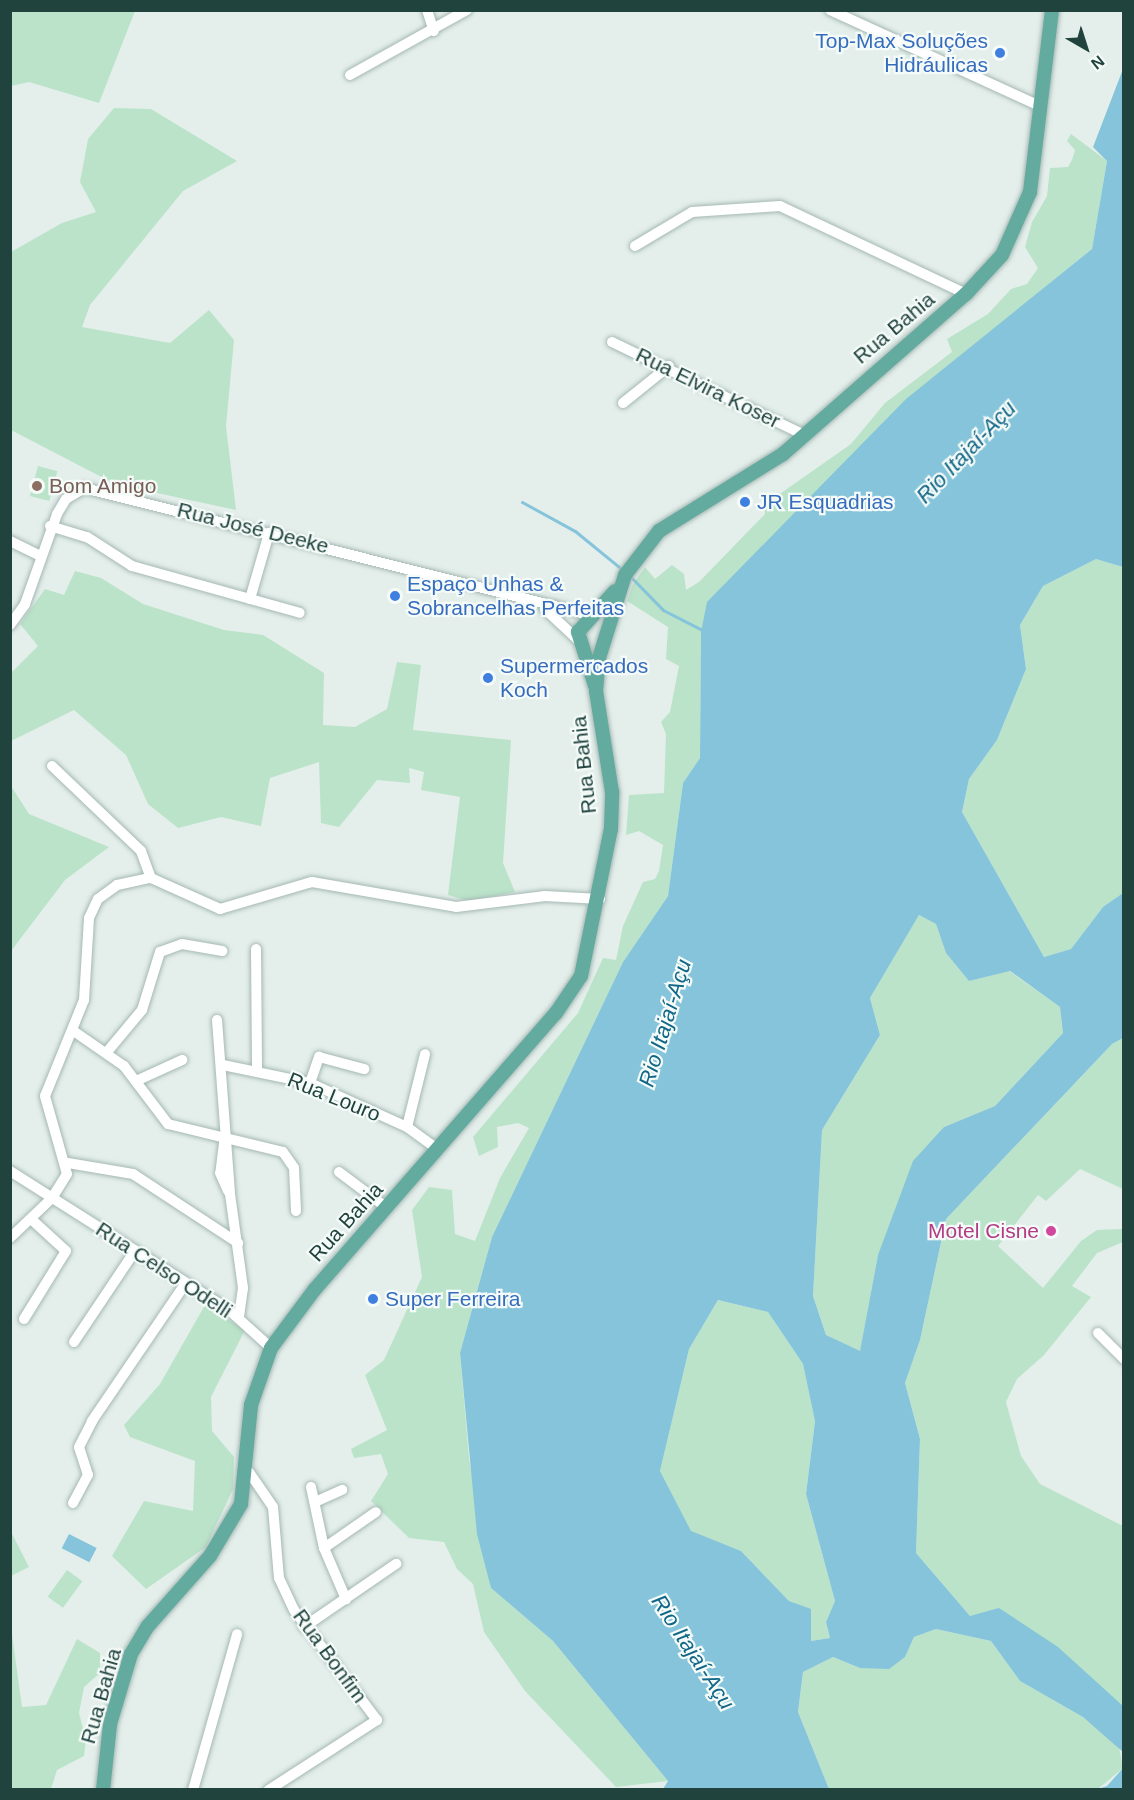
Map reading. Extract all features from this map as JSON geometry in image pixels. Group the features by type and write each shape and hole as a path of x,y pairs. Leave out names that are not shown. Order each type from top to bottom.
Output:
{"main road":[{"name":"Rua Bahia","path":"596,691 600,646 622,581 633,561 675,519 761,471 966,294 1002,255 1025,211 1052,10"},
{"name":"Rua Bahia","path":"103,1790 110,1724 131,1654 148,1626 224,1537 241,1504 249,1472 251,1405 271,1348 387,1208 569,996 590,950 600,899 612,792 596,691 579,641 580,626 622,581"},
{"path":"590,615 607,623"},
{"path":"579,641 600,646"}],"street":[{"path":"427,10 434,31"},
{"path":"350,75 434,31 467,10"},
{"path":"830,10 1040,106"},
{"path":"635,246 692,212 780,206 966,294"},
{"name":"Rua Elvira Koser","path":"612,342 669,366 804,435"},
{"path":"623,403 669,366"},
{"name":"Rua José Deeke","path":"10,625 25,604 50,526 66,499 84,488 269,533 540,605 590,615"},
{"path":"50,526 87,537 132,566 300,613"},
{"path":"250,599 269,533"},
{"path":"10,541 41,556"},
{"name":"Rua José Deeke","path":"540,605 579,641"},
{"path":"52,766 141,851 151,879"},
{"path":"68,1163 53,1134 45,1096 75,1032 84,1000 89,918 98,899 117,885 151,879 220,909 312,882 456,907 545,897 600,899"},
{"path":"107,1052 142,1010 160,952 182,944 222,951"},
{"path":"256,949 257,1070"},
{"path":"217,1020 223,1065 230,1194 243,1288 239,1317"},
{"path":"75,1032 107,1052 136,1081 168,1124 225,1135 283,1152 291,1160 296,1211"},
{"path":"406,1126 425,1054"},
{"path":"310,1083 319,1057 364,1069"},
{"path":"136,1081 182,1060"},
{"name":"Rua Louro","path":"223,1065 257,1070 310,1083 406,1126 437,1149"},
{"path":"10,1238 52,1198 68,1163"},
{"path":"68,1163 133,1174 238,1244"},
{"name":"Rua Celso Odelli","path":"10,1171 239,1317 271,1348"},
{"path":"339,1172 387,1208"},
{"path":"24,1319 66,1251 31,1219"},
{"path":"74,1342 135,1251"},
{"path":"73,1503 88,1475 79,1447 92,1421 186,1284"},
{"path":"1098,1334 1124,1359"},
{"name":"Rua Bonfim","path":"249,1472 273,1507 279,1578 304,1627 378,1720 269,1790"},
{"path":"311,1487 324,1548 346,1599"},
{"path":"315,1502 342,1490"},
{"path":"324,1548 376,1512"},
{"path":"304,1627 396,1564"},
{"path":"193,1790 237,1634"}],"green space":[{"path":"10,11 135,11 99,103 29,82 11,86"},
{"path":"114,108 151,109 237,161 183,191 90,305 82,327 170,343 209,310 234,340 226,426 236,510 115,484 11,430 11,252 62,223 96,212 80,182 88,139"},
{"path":"1071,134 1107,161 1092,249 1033,297 701,632 700,758 683,783 668,896 623,962 492,1237 460,1353 469,1458 491,1588 553,1641 668,1781 616,1787 525,1691 484,1632 473,1584 457,1569 444,1542 409,1538 371,1501 388,1474 381,1454 354,1458 351,1449 387,1430 365,1375 384,1360 422,1277 412,1210 429,1187 452,1190 455,1234 475,1241 500,1178 529,1128 518,1123 497,1127 498,1147 479,1156 473,1137 578,1013 603,958 616,960 623,926 643,882 655,879 659,871 663,845 639,831 626,835 629,795 664,793 666,734 661,722 670,712 679,666 666,659 668,627 627,601 633,584 645,567 655,579 672,565 684,574 686,590 699,582 765,514 764,505 851,444 885,403 952,352 947,339 988,314 1011,289 1027,284 1038,268 1025,247 1032,222 1047,196 1050,168 1068,167 1072,160 1075,150 1067,141"},
{"path":"38,466 57,471 49,501 30,496"},
{"path":"1096,559 1123,567 1123,893 1103,907 1071,949 1044,957 962,812 969,779 997,740 1026,669 1020,625 1043,586"},
{"path":"75,571 101,578 143,604 224,630 263,635 324,673 323,725 355,727 387,709 397,662 421,665 413,730 511,740 503,863 515,892 468,901 448,895 460,797 421,790 424,772 409,768 410,783 377,780 339,827 321,823 319,762 270,778 261,826 221,817 178,828 148,804 126,755 74,710 11,741 11,673 38,646 20,624 45,589 64,595"},
{"path":"11,786 29,814 109,847 65,880 11,951"},
{"path":"919,915 936,924 946,953 969,981 1009,971 1060,1007 1063,1033 995,1106 944,1127 878,1255 860,1352 826,1335 813,1296 822,1130 880,1035 870,998"},
{"path":"1123,1038 1123,1189 1080,1169 1046,1201 1038,1195 998,1246 1043,1288 1081,1241 1097,1230 1122,1229 1123,1242 1097,1253 1072,1286 1091,1297 1044,1355 1017,1379 1006,1402 1021,1456 1040,1484 1123,1526 1123,1706 970,1616 916,1553 920,1439 905,1383 920,1340 946,1219 1112,1044"},
{"path":"718,1300 768,1312 803,1364 815,1420 806,1494 835,1601 826,1622 830,1638 811,1641 811,1610 789,1601 741,1551 691,1532 660,1471 689,1349"},
{"path":"205,1305 245,1330 211,1397 212,1431 234,1457 233,1489 206,1547 146,1589 112,1556 144,1501 193,1511 195,1461 130,1437 124,1425 160,1384"},
{"path":"10,1530 29,1567 11,1576 10,1576"},
{"path":"67,1570 82,1581 63,1608 48,1597"},
{"path":"10,1620 22,1707 46,1705 77,1639 100,1653 100,1673 84,1687 79,1713 86,1740 84,1756 57,1770 51,1789 11,1789"},
{"path":"936,1629 991,1641 1020,1681 1083,1717 1119,1747 1123,1768 1098,1789 829,1789 798,1712 803,1672 833,1657 860,1668 905,1657 914,1637"}],"water":[{"name":"Rio Itajaí-Açu","path":"1123,69 1123,567 1096,559 1043,586 1020,625 1026,669 997,740 969,779 962,812 1044,957 1071,949 1103,907 1123,893 1123,1038 1112,1044 946,1219 920,1340 905,1383 920,1439 916,1553 970,1616 999,1608 1058,1647 1123,1706 1123,1752 1083,1717 1020,1681 991,1641 936,1629 914,1637 905,1657 889,1669 860,1668 833,1657 803,1672 798,1712 829,1789 663,1789 668,1781 553,1641 491,1588 477,1534 460,1353 492,1237 623,962 668,896 683,783 700,758 701,632 707,602 906,399 1092,249 1107,161 1093,147","holes":["919,915 936,924 946,953 969,981 1010,971 1060,1007 1063,1033 995,1106 944,1127 913,1161 878,1255 860,1351 826,1335 813,1296 822,1130 880,1035 870,998","718,1300 768,1312 803,1364 815,1421 806,1494 835,1601 826,1622 830,1638 811,1641 811,1609 789,1601 741,1551 691,1531 660,1471 689,1349"]},
{"path":"69,1534 97,1548 89,1562 62,1548"},
{"path":"1123,1768 1123,1789 1098,1789 1107,1786"}],"waterway":[{"path":"522,502 575,531 624,571"},
{"path":"629,575 663,610 704,631"}],"place":[{"name":"Top-Max Soluções Hidráulicas","path":"1000,53"},
{"name":"Bom Amigo","path":"37,486"},
{"name":"JR Esquadrias","path":"745,502"},
{"name":"Espaço Unhas & Sobrancelhas Perfeitas","path":"395,596"},
{"name":"Supermercados Koch","path":"488,678"},
{"name":"Motel Cisne","path":"1051,1231"},
{"name":"Super Ferreira","path":"373,1299"}]}
